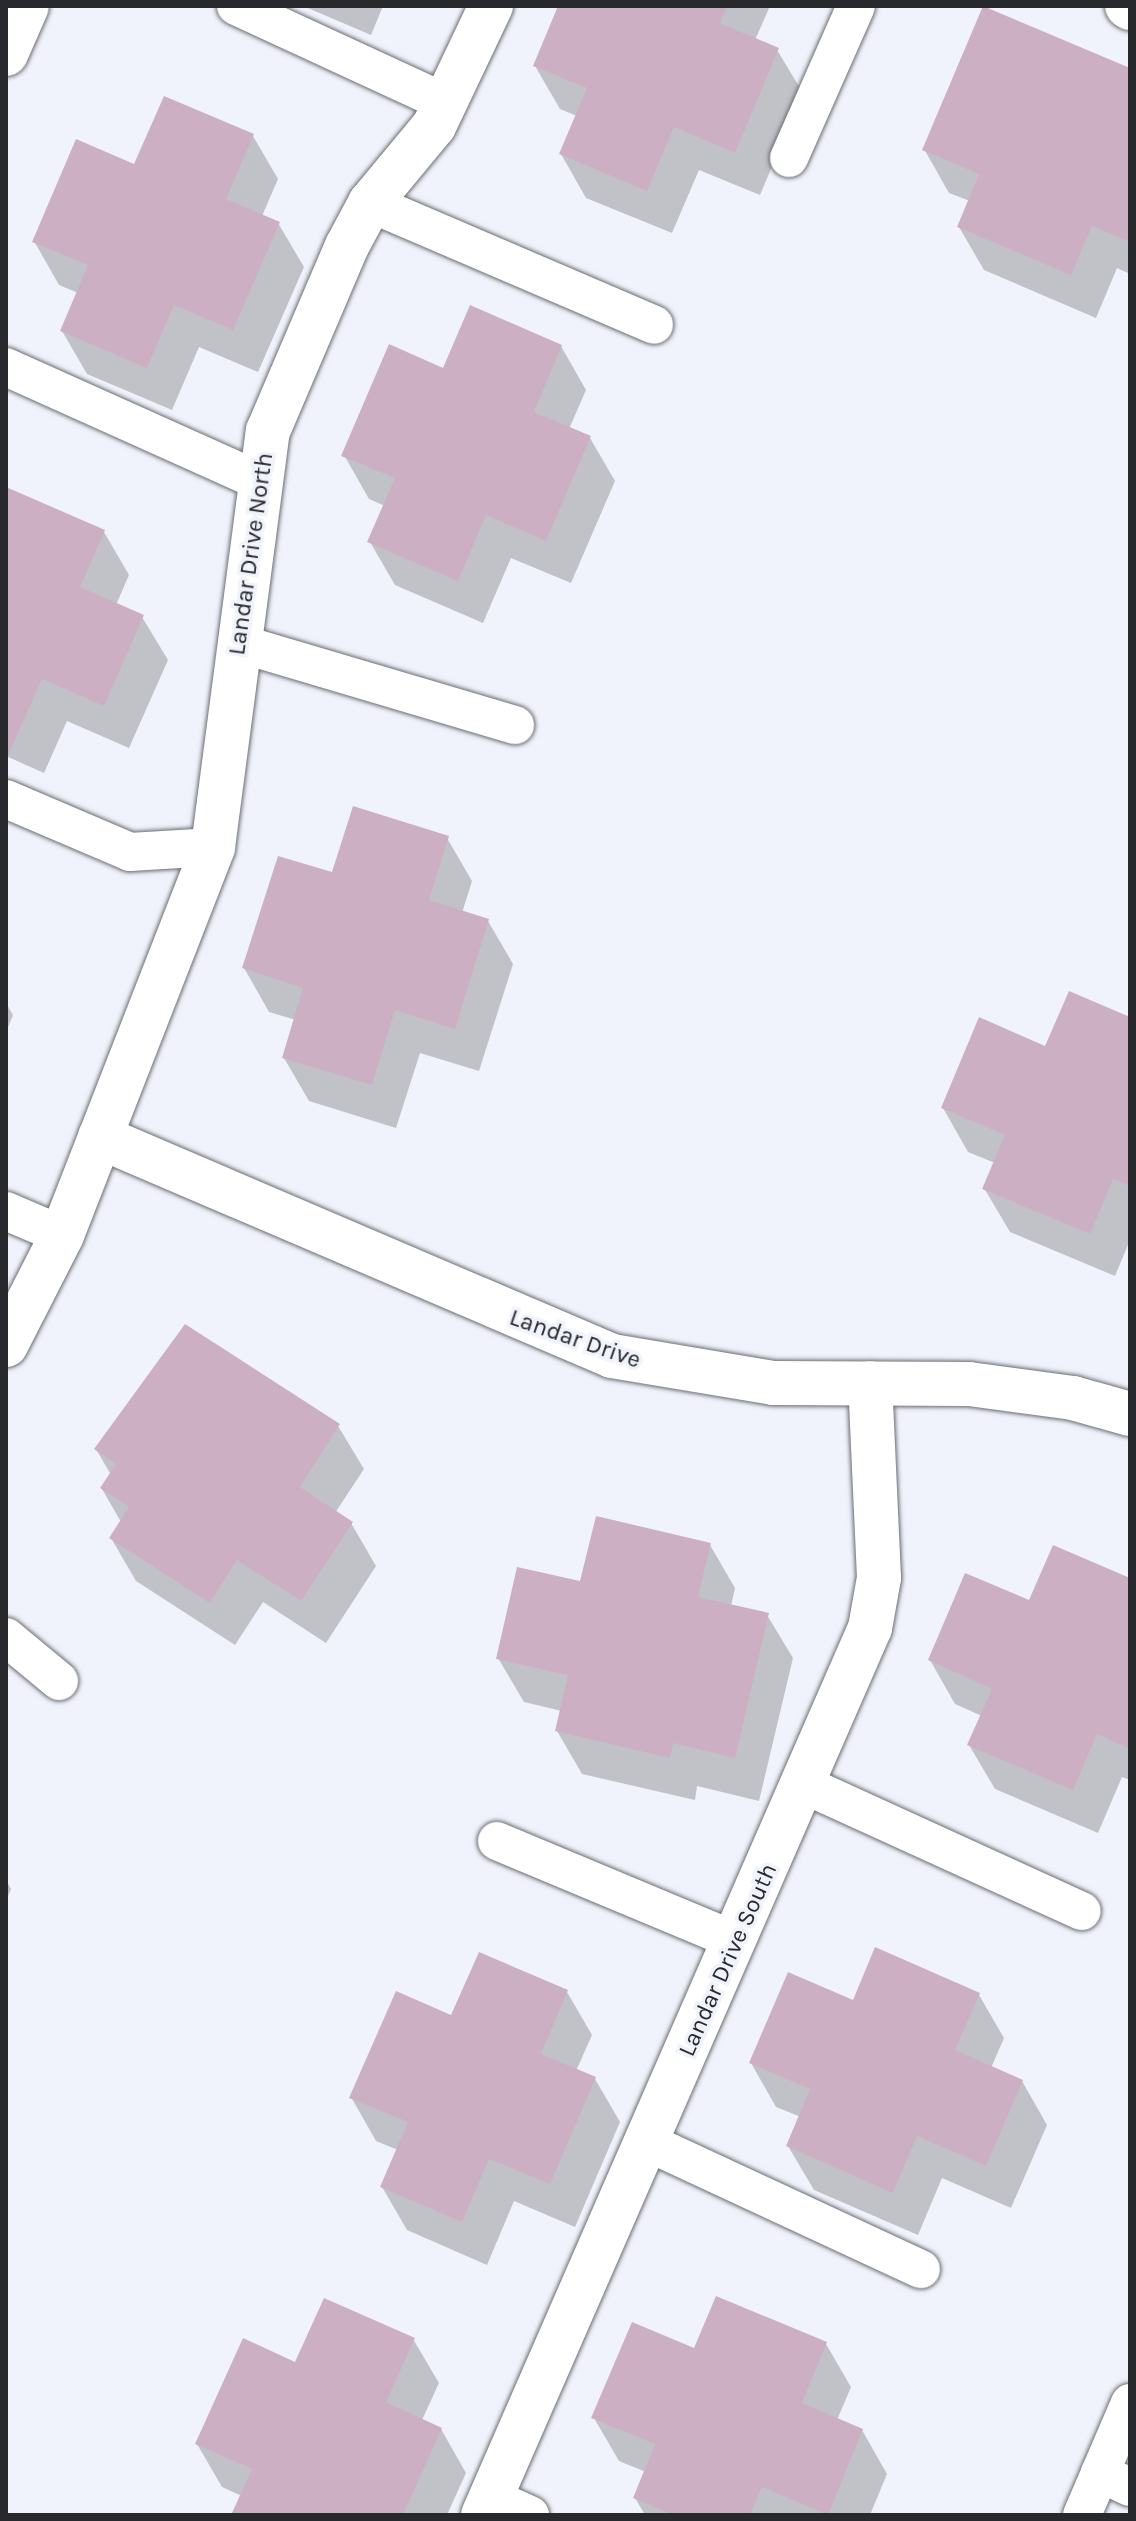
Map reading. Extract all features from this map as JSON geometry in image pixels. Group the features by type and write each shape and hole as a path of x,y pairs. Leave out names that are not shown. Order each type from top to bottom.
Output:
{"street":[{"path":"6,54 27,6"},
{"name":"Landar Drive North","path":"100,1137 213,847 258,480 268,431 370,203 446,103 491,6"},
{"path":"6,1345 62,1235 100,1137"},
{"name":"Landar Drive","path":"100,1137 612,1356 773,1383 969,1384 1073,1398 1130,1414"},
{"name":"Landar Drive South","path":"486,2506 805,1785 873,1616 879,1578 870,1383"}],"lane":[{"path":"236,6 446,103"},
{"path":"789,158 856,6"},
{"path":"370,203 654,325"},
{"path":"6,367 258,480"},
{"path":"238,643 515,725"},
{"path":"6,799 130,852 213,847"},
{"path":"6,1211 62,1235"},
{"path":"6,1637 59,1681"},
{"path":"805,1785 1082,1911"},
{"path":"497,1841 736,1941"},
{"path":"647,2142 921,2269"},
{"path":"1082,2515 1115,2480 1130,2403"},
{"path":"486,2506 530,2515"}],"building":[{"path":"558,6 727,6 720,23 779,48 735,153 674,127 647,191 559,154 587,88 533,66"},
{"path":"983,6 1130,68 1130,242 1092,226 1071,275 957,227 979,174 922,150"},
{"path":"164,96 254,134 226,199 280,222 233,330 174,305 147,368 60,331 88,265 32,242 76,139 134,164"},
{"path":"470,305 562,345 534,412 591,436 546,541 486,515 458,581 367,542 395,478 341,456 389,344 443,368"},
{"path":"6,487 105,530 80,587 144,615 104,706 42,679 6,760"},
{"path":"353,806 449,836 429,900 489,919 455,1029 395,1010 372,1085 282,1058 303,988 242,968 278,856 332,872"},
{"path":"1069,991 1130,1017 1130,1186 1113,1179 1090,1234 982,1189 1005,1135 941,1108 979,1017 1045,1046"},
{"path":"185,1324 340,1424 300,1487 353,1522 301,1601 237,1560 210,1603 109,1538 129,1507 100,1488 116,1464 94,1449"},
{"path":"596,1516 711,1543 698,1597 769,1613 735,1758 673,1743 670,1758 555,1731 568,1675 496,1659 517,1567 580,1581"},
{"path":"1053,1545 1130,1578 1130,1749 1097,1734 1073,1790 967,1745 992,1689 928,1660 965,1573 1029,1600"},
{"path":"875,1947 980,1993 955,2050 1023,2080 986,2166 917,2136 893,2193 786,2146 810,2089 749,2063 788,1972 853,2000"},
{"path":"479,1952 568,1990 541,2054 596,2077 550,2184 489,2159 462,2222 380,2187 408,2122 349,2098 396,1991 451,2015"},
{"path":"716,2296 827,2342 802,2403 863,2429 828,2515 762,2487 750,2515 673,2515 633,2498 655,2444 591,2418 632,2322 694,2348"},
{"path":"324,2298 415,2338 386,2402 442,2428 403,2515 231,2515 252,2469 195,2444 243,2338 295,2362"}]}
